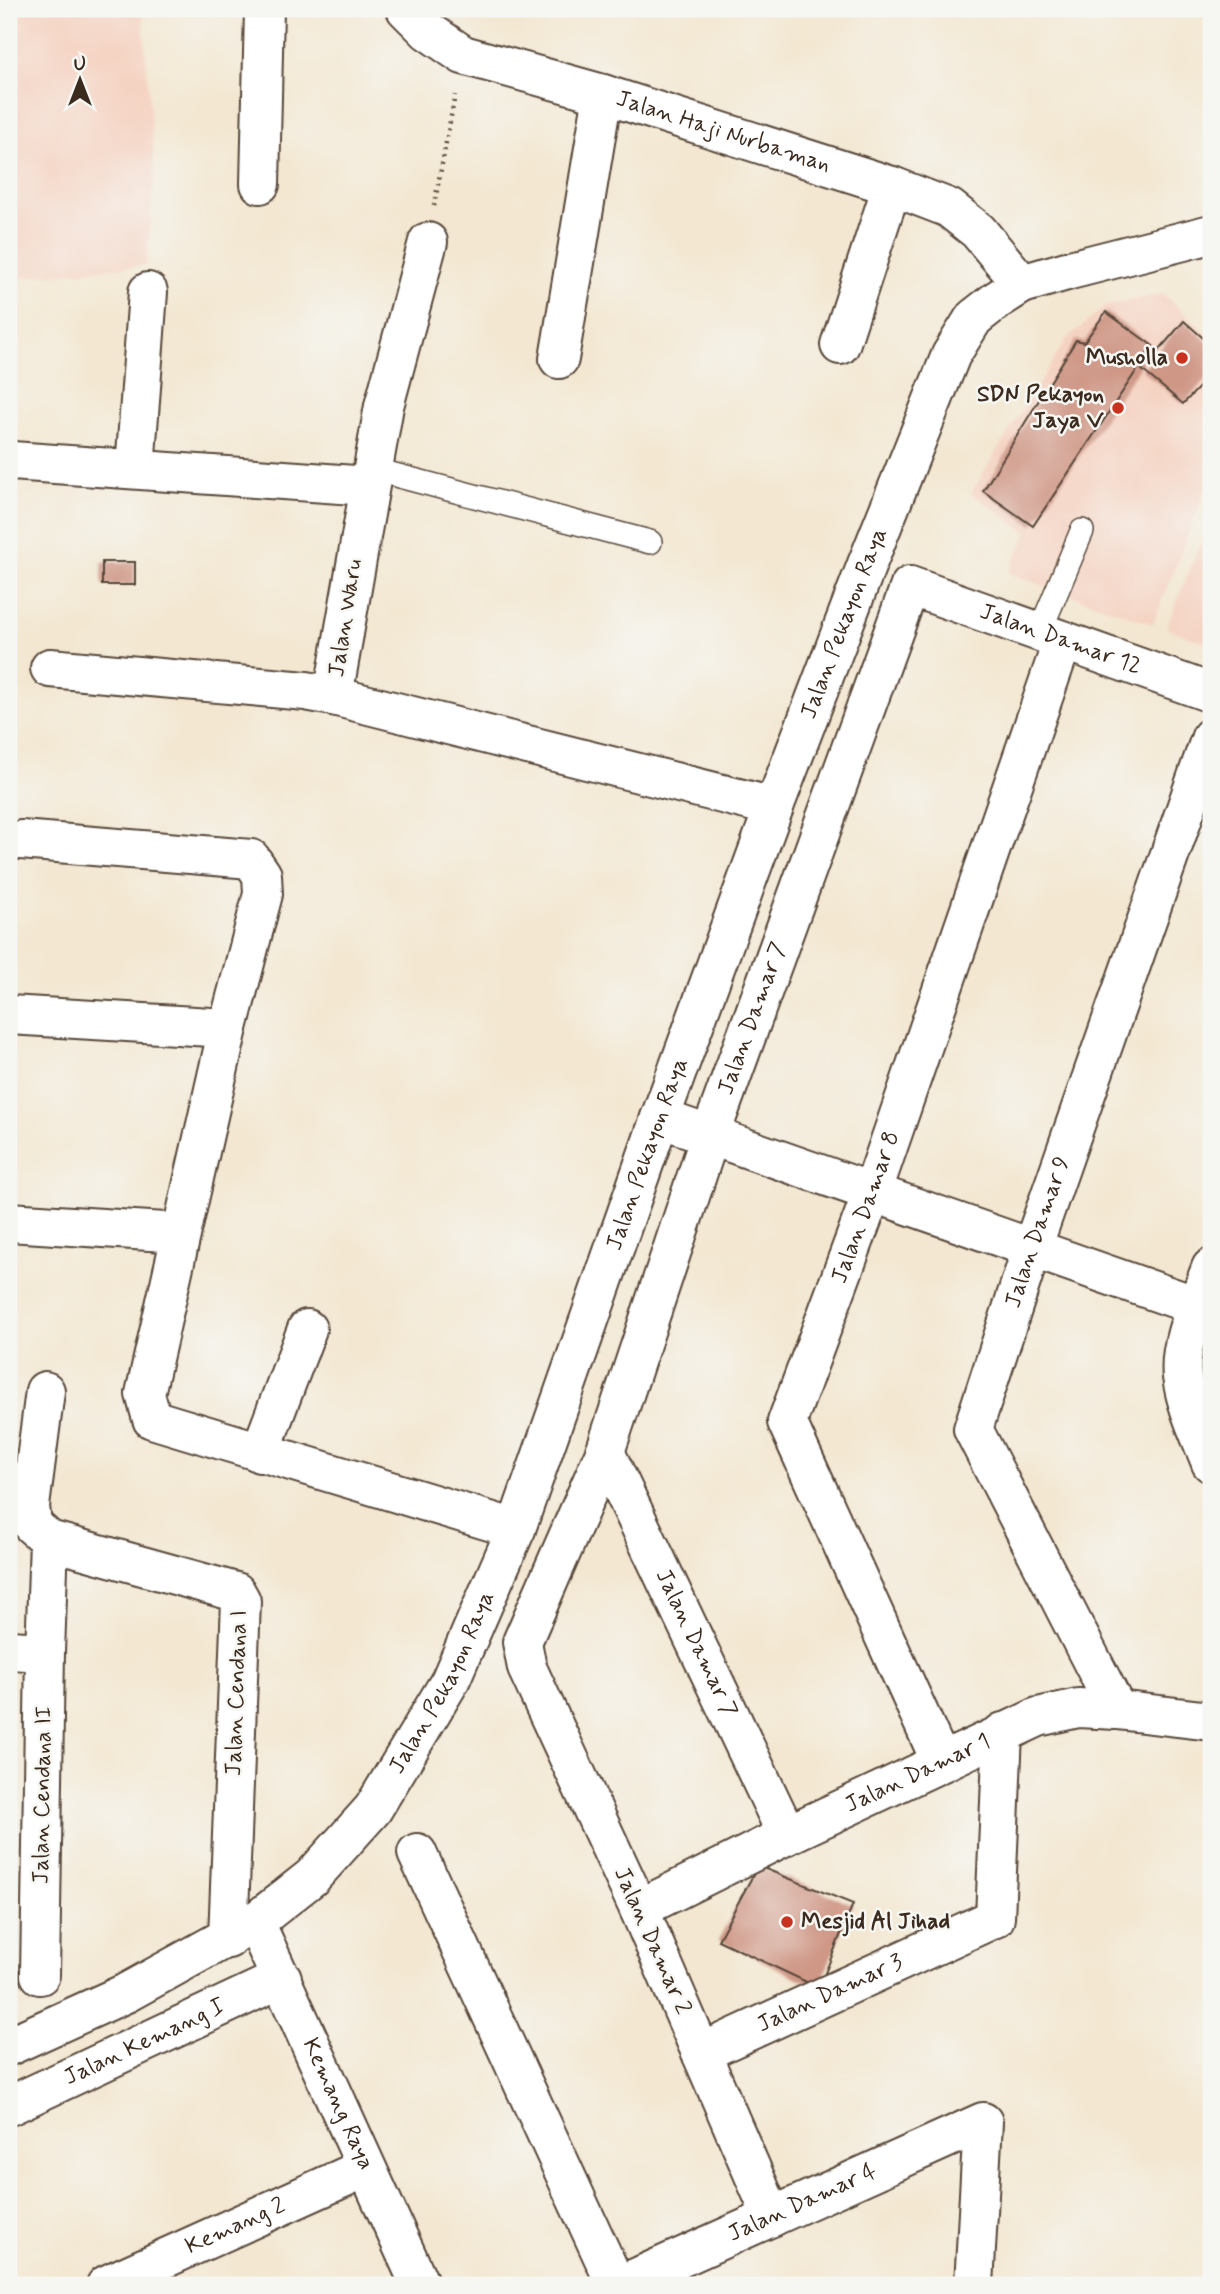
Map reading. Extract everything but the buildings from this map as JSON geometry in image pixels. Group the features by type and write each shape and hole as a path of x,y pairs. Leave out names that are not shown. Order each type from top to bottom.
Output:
{"street":[{"path":"260,184 264,9"},
{"name":"Jalan Haji Nurbaman","path":"406,9 428,31 463,55 603,94 892,186 949,208 978,230 1023,284"},
{"path":"559,359 603,94"},
{"path":"840,345 892,186"},
{"name":"Jalan Pekayon Raya","path":"9,2046 126,1993 242,1931 313,1877 373,1809 450,1681 516,1528 660,1118 774,807 951,355 974,318 997,299 1023,284 1211,234"},
{"name":"Jalan Waru","path":"428,242 384,406 333,696 774,807"},
{"path":"135,469 148,292"},
{"path":"12,461 135,469 370,477"},
{"name":"Jalan Damar 12","path":"911,586 1211,692"},
{"name":"Jalan Damar 7","path":"527,1668 522,1642 605,1452 710,1136 911,586"},
{"name":"Jalan Damar 8","path":"941,1762 787,1422 872,1193 1051,636"},
{"path":"50,668 306,691 333,696"},
{"name":"Jalan Damar 9","path":"1117,1710 973,1429 1032,1248 1211,737"},
{"path":"21,840 251,859 262,875 263,894 228,1028 145,1394 152,1419 516,1528"},
{"path":"9,1015 228,1028"},
{"path":"660,1118 1204,1308"},
{"path":"9,1222 181,1233"},
{"path":"1211,1268 1204,1308 1184,1344 1181,1374 1187,1404 1211,1463"},
{"path":"260,1453 307,1329"},
{"path":"46,1391 30,1506 32,1525 49,1540"},
{"name":"Jalan Damar 7","path":"605,1452 787,1835"},
{"name":"Jalan Cendana II","path":"40,1975 27,1651 49,1540"},
{"name":"Jalan Cendana I","path":"49,1540 240,1595 242,1931"},
{"name":"Jalan Damar 2","path":"527,1668 639,1909 772,2217"},
{"name":"Jalan Damar 1","path":"639,1909 787,1835 1038,1717 1078,1708 1211,1721"},
{"name":"Jalan Damar 3","path":"701,2053 995,1918 1003,1732"},
{"path":"417,1853 618,2285"},
{"name":"Kemang Raya","path":"242,1931 282,1978 365,2168 420,2285"},
{"name":"Jalan Kemang I","path":"9,2106 282,1978"},
{"name":"Jalan Damar 4","path":"618,2285 983,2122 974,2285"},
{"name":"Kemang 2","path":"106,2285 365,2168"}],"lane":[{"path":"370,477 650,542"},
{"path":"1051,636 1082,531"}],"path":[{"path":"428,242 463,55"}],"shaded area":[{"path":"9,9 142,9 155,173 146,265 9,278"},
{"name":"SDN Pekayon Jaya V","path":"1163,294 1211,337 1211,475 1153,624 1008,573 1028,533 971,493 1066,340 1106,306"},
{"path":"1211,518 1211,645 1166,628"}],"place":[{"name":"Musholla","path":"1182,358"},
{"name":"SDN Pekayon Jaya V","path":"1118,408"},
{"name":"Mesjid Al Jihad","path":"787,1922"}]}
